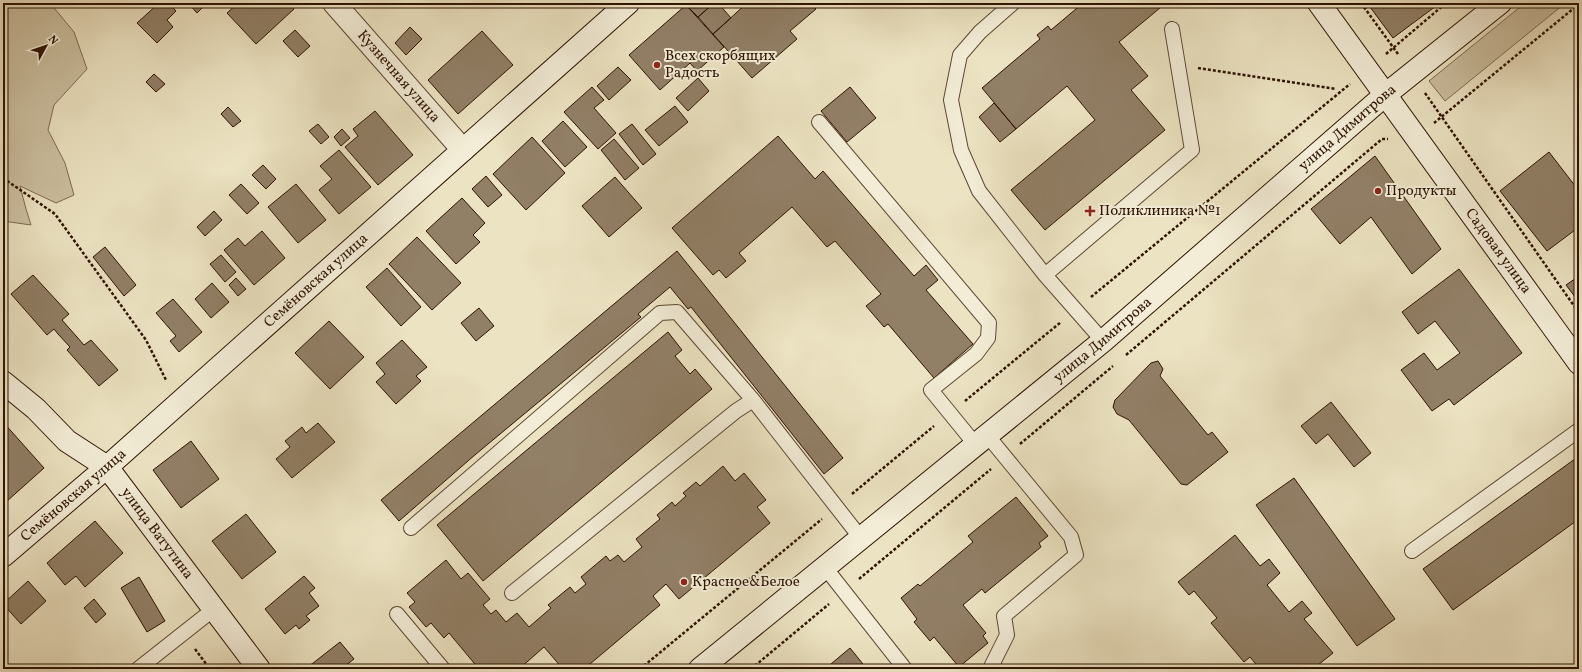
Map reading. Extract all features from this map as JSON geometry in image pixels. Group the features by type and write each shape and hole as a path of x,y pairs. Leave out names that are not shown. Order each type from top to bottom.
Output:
{"street":[{"name":"Кузнечная улица","path":"334,3 463,150"},
{"name":"Семёновская улица","path":"3,556 107,467 628,3"},
{"name":"Садовая улица","path":"1319,3 1579,363"},
{"name":"улица Димитрова","path":"700,669 824,566 1103,341 1385,95 1500,3"},
{"name":"улица Ватутина","path":"3,382 36,409 67,441 107,467 259,669"}],"lane":[{"path":"1013,3 980,32 960,55 951,100 961,150 979,191 1045,275 1103,341"},
{"path":"1045,275 1192,150 1172,29"},
{"path":"819,122 989,323 988,338 976,354 931,390 949,414 1005,457 1071,537 1076,555 1004,616 1007,635 990,669"},
{"path":"411,528 660,313 677,312 753,400 860,537"},
{"path":"512,593 736,411 753,400"},
{"path":"1412,551 1579,430"},
{"path":"824,566 905,669"},
{"path":"138,669 214,610"},
{"path":"397,614 442,669"}],"path":[{"path":"1361,3 1579,313"},
{"path":"640,669 1367,70 1446,3"},
{"path":"1121,360 1382,139 1416,137 1579,4"},
{"path":"1178,65 1336,89"},
{"path":"3,178 55,214 146,340 166,380 162,385"},
{"path":"751,669 1115,365"},
{"path":"183,634 210,669"}],"shaded area":[{"path":"3,3 50,3 74,32 87,69 54,105 48,130 65,163 74,195 56,203 20,186 31,225 3,221"},
{"path":"1525,3 1554,3 1563,5 1445,101 1429,81"}],"building":[{"path":"159,3 169,3 176,11 167,20 173,27 157,43 137,23"},
{"path":"207,3 197,13 189,4"},
{"path":"238,3 289,3 294,9 256,44 227,13"},
{"path":"688,3 714,3 698,17 686,5"},
{"path":"714,3 718,3 731,18 713,34 698,17"},
{"path":"747,3 811,3 816,9 790,31 797,39 752,78 713,34"},
{"path":"1083,3 1166,3 1119,42 1148,76 1131,90 1165,130 1045,230 1011,190 1095,120 1067,86 1016,129 982,88 1040,39 1037,35 1048,26 1051,30"},
{"path":"1367,3 1440,3 1393,38"},
{"path":"686,5 724,47 697,71 690,63 660,90 629,55"},
{"path":"410,27 422,39 406,55 395,43"},
{"path":"295,30 310,46 298,57 283,41"},
{"path":"482,31 513,65 458,114 428,80"},
{"path":"618,67 631,80 609,100 597,86"},
{"path":"154,74 165,84 156,92 146,82"},
{"path":"698,78 709,91 688,111 676,98"},
{"path":"592,87 604,100 594,108 616,133 598,149 564,112"},
{"path":"850,87 876,118 847,142 821,111"},
{"path":"994,103 1016,129 1000,142 979,117"},
{"path":"675,106 688,122 659,146 645,130"},
{"path":"228,107 241,121 233,127 221,114"},
{"path":"375,111 413,155 378,185 345,147 358,136 353,129"},
{"path":"563,121 587,147 565,167 542,141"},
{"path":"318,124 329,137 321,144 309,131"},
{"path":"632,124 656,154 643,165 619,134"},
{"path":"342,129 350,138 341,146 334,137"},
{"path":"778,136 815,179 823,171 914,276 926,265 938,280 926,290 973,344 934,378 888,324 884,327 866,306 881,294 835,241 827,247 792,207 739,253 746,261 726,278 719,270 713,275 672,228"},
{"path":"532,137 565,173 526,210 493,174"},
{"path":"614,139 639,168 625,180 601,150"},
{"path":"339,150 371,187 339,214 319,190 332,179 320,166"},
{"path":"1549,152 1579,191 1579,227 1547,251 1500,191"},
{"path":"1375,156 1441,249 1412,274 1371,217 1340,244 1311,209"},
{"path":"263,165 276,179 266,189 252,175"},
{"path":"486,176 502,195 488,207 472,189"},
{"path":"615,177 642,208 609,237 582,206"},
{"path":"241,184 259,203 247,214 229,195"},
{"path":"296,184 326,220 298,243 268,207"},
{"path":"462,198 485,223 473,235 480,242 456,264 426,231"},
{"path":"214,211 222,220 205,236 197,227"},
{"path":"262,231 285,258 254,285 224,250 238,238 245,246"},
{"path":"417,237 461,283 432,310 389,264"},
{"path":"105,247 136,285 124,296 93,257"},
{"path":"677,251 843,458 824,474 691,307 688,309 670,287 638,314 641,317 476,454 399,521 381,500"},
{"path":"221,255 236,272 225,282 210,264"},
{"path":"387,268 421,307 401,326 366,287"},
{"path":"1459,269 1522,353 1454,405 1449,399 1432,411 1401,370 1424,353 1437,370 1460,353 1435,321 1418,334 1402,312"},
{"path":"33,275 69,314 62,320 84,345 91,340 118,370 99,386 67,350 70,347 54,329 47,335 11,294"},
{"path":"1579,276 1579,302 1566,285"},
{"path":"236,278 246,289 238,296 229,285"},
{"path":"212,283 229,302 211,318 195,299"},
{"path":"173,299 202,332 179,352 170,341 176,336 156,313"},
{"path":"479,308 494,326 476,341 461,323"},
{"path":"329,321 364,357 330,389 295,353"},
{"path":"668,332 682,350 675,356 690,374 695,369 712,389 483,581 437,525"},
{"path":"402,340 427,367 416,376 421,381 396,404 376,382 385,374 376,363"},
{"path":"1158,361 1163,369 1160,376 1208,435 1212,432 1228,452 1187,485 1181,484 1129,420 1117,414 1113,407 1115,400 1151,363"},
{"path":"1331,402 1371,453 1354,467 1328,434 1316,444 1301,426"},
{"path":"3,422 44,468 6,502 3,498"},
{"path":"318,423 335,442 292,478 276,459 290,447 285,441 302,427 306,433"},
{"path":"191,441 219,479 181,508 153,470"},
{"path":"1579,456 1579,519 1453,610 1423,569"},
{"path":"723,466 735,481 744,473 766,500 757,507 770,523 679,599 666,584 653,596 660,605 584,669 563,669 544,647 519,669 492,669 490,666 486,669 479,669 449,633 444,638 431,623 426,627 409,607 415,602 407,593 446,560 461,579 468,573 490,599 483,605 491,614 496,610 506,622 517,613 529,627 551,608 548,605 570,587 575,593 586,584 581,577 606,556 610,561 618,555 624,562 642,547 636,539 660,519 657,515 672,502 675,506 686,496 683,493 696,482 700,486"},
{"path":"1294,478 1395,619 1357,646 1256,505"},
{"path":"1016,497 1048,536 1039,543 1041,547 985,593 982,589 963,605 986,633 983,636 988,643 959,667 934,637 930,641 914,622 917,619 901,598 918,584 920,586 973,542 968,536"},
{"path":"246,514 276,552 242,579 212,541"},
{"path":"95,521 123,553 85,587 76,576 65,585 47,563"},
{"path":"1235,535 1260,566 1269,559 1280,573 1267,585 1289,612 1302,601 1312,613 1304,619 1333,653 1313,669 1260,669 1250,657 1244,662 1211,623 1217,618 1194,591 1189,595 1178,582"},
{"path":"304,576 315,588 309,593 319,606 306,616 310,620 299,629 296,625 285,634 265,609"},
{"path":"139,577 165,621 147,632 121,588"},
{"path":"28,581 46,601 21,624 3,604"},
{"path":"94,599 106,614 96,623 84,608"},
{"path":"340,642 354,659 345,666 347,669 309,669 308,667"},
{"path":"850,648 867,669 825,669"}],"place":[{"name":"Всех скорбящих Радость","path":"657,65"},
{"name":"Продукты","path":"1378,191"},
{"name":"Поликлиника №1","path":"1090,211"},
{"name":"Красное&Белое","path":"684,582"}]}
